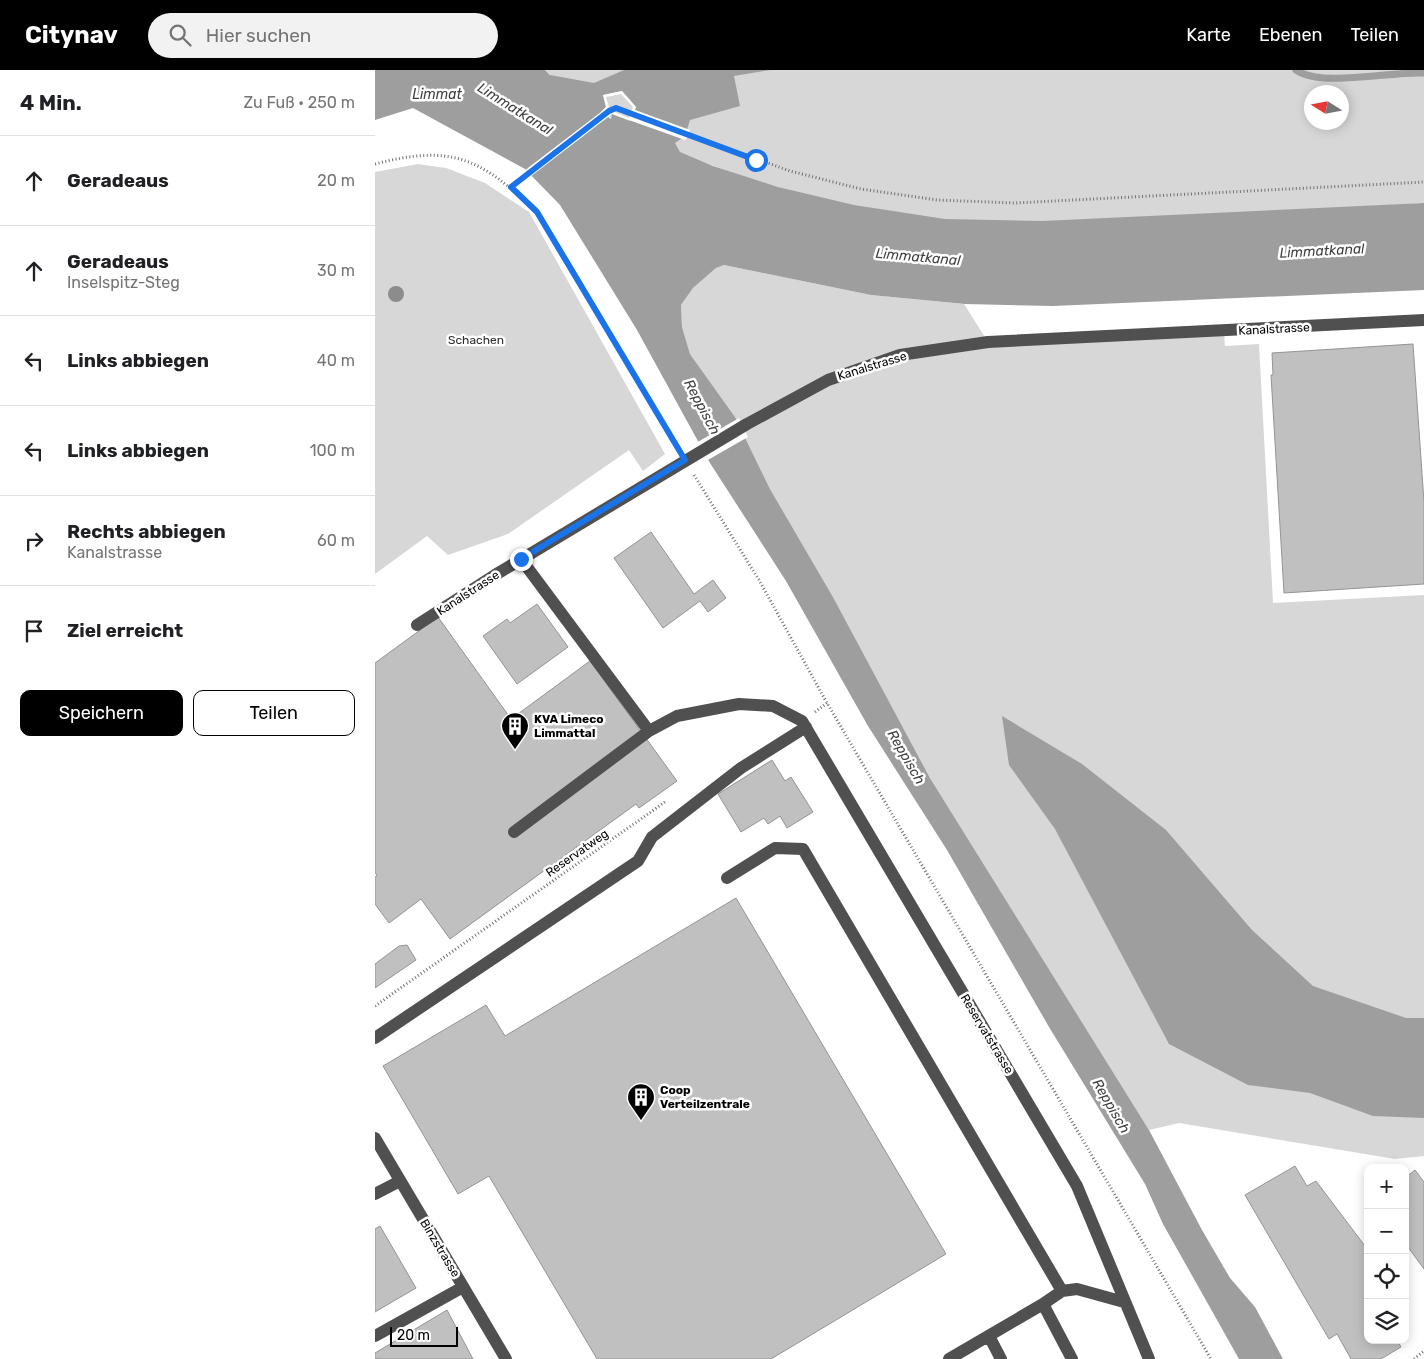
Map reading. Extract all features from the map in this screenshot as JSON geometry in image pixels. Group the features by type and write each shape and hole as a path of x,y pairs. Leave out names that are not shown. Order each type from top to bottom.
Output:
{"street":[{"name":"Kanalstrasse","path":"417,626 521,559 747,424 828,380 900,356 988,342 1424,320"},
{"path":"521,559 649,731"},
{"path":"375,1038 638,861 652,837 741,768 804,724 773,706 739,704 677,716 649,731 514,832"},
{"name":"Reservatstrasse","path":"804,724 1077,1186 1149,1359"},
{"path":"727,878 775,848 803,849 1061,1291"},
{"name":"Binzstrasse","path":"375,1138 505,1359"},
{"path":"375,1194 400,1181"},
{"path":"375,1336 463,1287"},
{"path":"949,1359 1043,1304 1061,1291 1077,1289 1124,1302"},
{"path":"1043,1304 1072,1359"},
{"path":"989,1336 1001,1359"}],"path":[{"path":"511,187 609,111 616,108 756,160 828,181 903,196 971,202 1015,203 1424,182"},
{"path":"375,164 401,157 437,154 474,163 511,187 537,212 689,458 827,703 1211,1359"},
{"name":"Reservatweg","path":"375,1006 671,798"},
{"path":"1414,1359 1424,1351"}],"green space":[{"path":"545,70 1424,70 1424,203 1190,216 1028,222 964,221 910,215 812,196 780,188 717,167 649,138 594,108"},
{"name":"Schachen","path":"418,164 446,168 485,183 529,212 665,454 643,471 629,450 508,534 448,555 427,536 375,574 375,172"},
{"path":"724,265 871,295 964,304 988,342 1224,332 1225,346 1259,344 1273,603 1424,595 1424,1156 1395,1159 1179,1123 1149,1130 930,778 833,597 770,489 735,417 690,354 682,327 681,305 693,288 716,268"}],"water":[{"path":"375,70 545,70 550,75 594,83 624,70 770,70 734,76 740,106 690,120 685,136 675,143 680,152 713,166 778,187 854,205 945,219 1042,221 1424,203 1424,290 1053,306 965,304 871,295 724,265 716,268 693,288 681,305 682,327 690,354 735,417 770,489 833,597 930,778 1149,1130 1202,1230 1230,1278 1255,1307 1283,1359 1239,1359 1163,1224 1145,1184 1049,1027 947,850 868,726 786,581 710,463 637,330 560,205 525,169 413,108 375,120","holes":["622,91 636,107 630,121 612,114 611,119 601,112 606,107 603,95"]},
{"path":"1002,716 1082,764 1166,830 1252,930 1313,986 1406,1018 1424,1018 1424,1118 1373,1116 1310,1093 1248,1085 1169,1044 1055,829 1009,765"}],"pier":[{"path":"622,91 636,107 635,110 690,130 687,138 685,140 612,114 530,177 524,171 606,107 603,95","holes":["621,94 633,107 629,118 612,111 609,114 605,111 609,107 606,97"]},
{"path":"739,418 748,437 706,461 696,443"}],"building":[{"path":"1413,344 1424,502 1424,584 1284,593 1271,375 1273,375 1272,353"},
{"path":"651,532 694,594 713,580 726,598 708,612 700,601 663,628 614,558"},
{"path":"537,604 568,647 517,684 483,636 507,619 510,623"},
{"name":"KVA Limeco Limmattal","path":"438,617 511,719 590,661 677,781 639,808 636,804 450,939 421,899 389,923 375,904 375,877 377,876 375,872 375,663"},
{"path":"772,760 785,781 791,777 813,812 787,828 780,816 768,824 764,818 741,832 718,794"},
{"name":"Coop Verteilzentrale","path":"736,898 946,1254 771,1359 597,1359 489,1176 458,1194 383,1066 486,1005 505,1036"},
{"path":"407,945 416,960 375,988 375,964 399,946"},
{"path":"1295,1166 1307,1186 1316,1181 1364,1245 1364,1344 1399,1344 1401,1347 1381,1359 1351,1359 1337,1334 1329,1339 1245,1195"},
{"path":"1415,1170 1424,1182 1424,1269 1409,1248 1409,1175"},
{"path":"380,1226 416,1288 375,1312 375,1229"},
{"path":"447,1310 473,1359 375,1359 375,1353"}],"waterway":[{"path":"1296,70 1322,78 1357,78 1424,73"}],"place":[{"name":"KVA Limeco Limmattal","path":"515,750"},
{"name":"Coop Verteilzentrale","path":"641,1121"}],"route":[{"path":"521,559 685,460 537,212 511,187 609,111 616,108 756,160"}],"water label":[{"name":"Limmat","path":"437,94"},
{"name":"Limmatkanal","path":"515,109"},
{"name":"Limmatkanal","path":"1322,251"},
{"name":"Limmatkanal","path":"918,257"},
{"name":"Reppisch","path":"702,407"},
{"name":"Reppisch","path":"906,757"},
{"name":"Reppisch","path":"1111,1106"}]}
